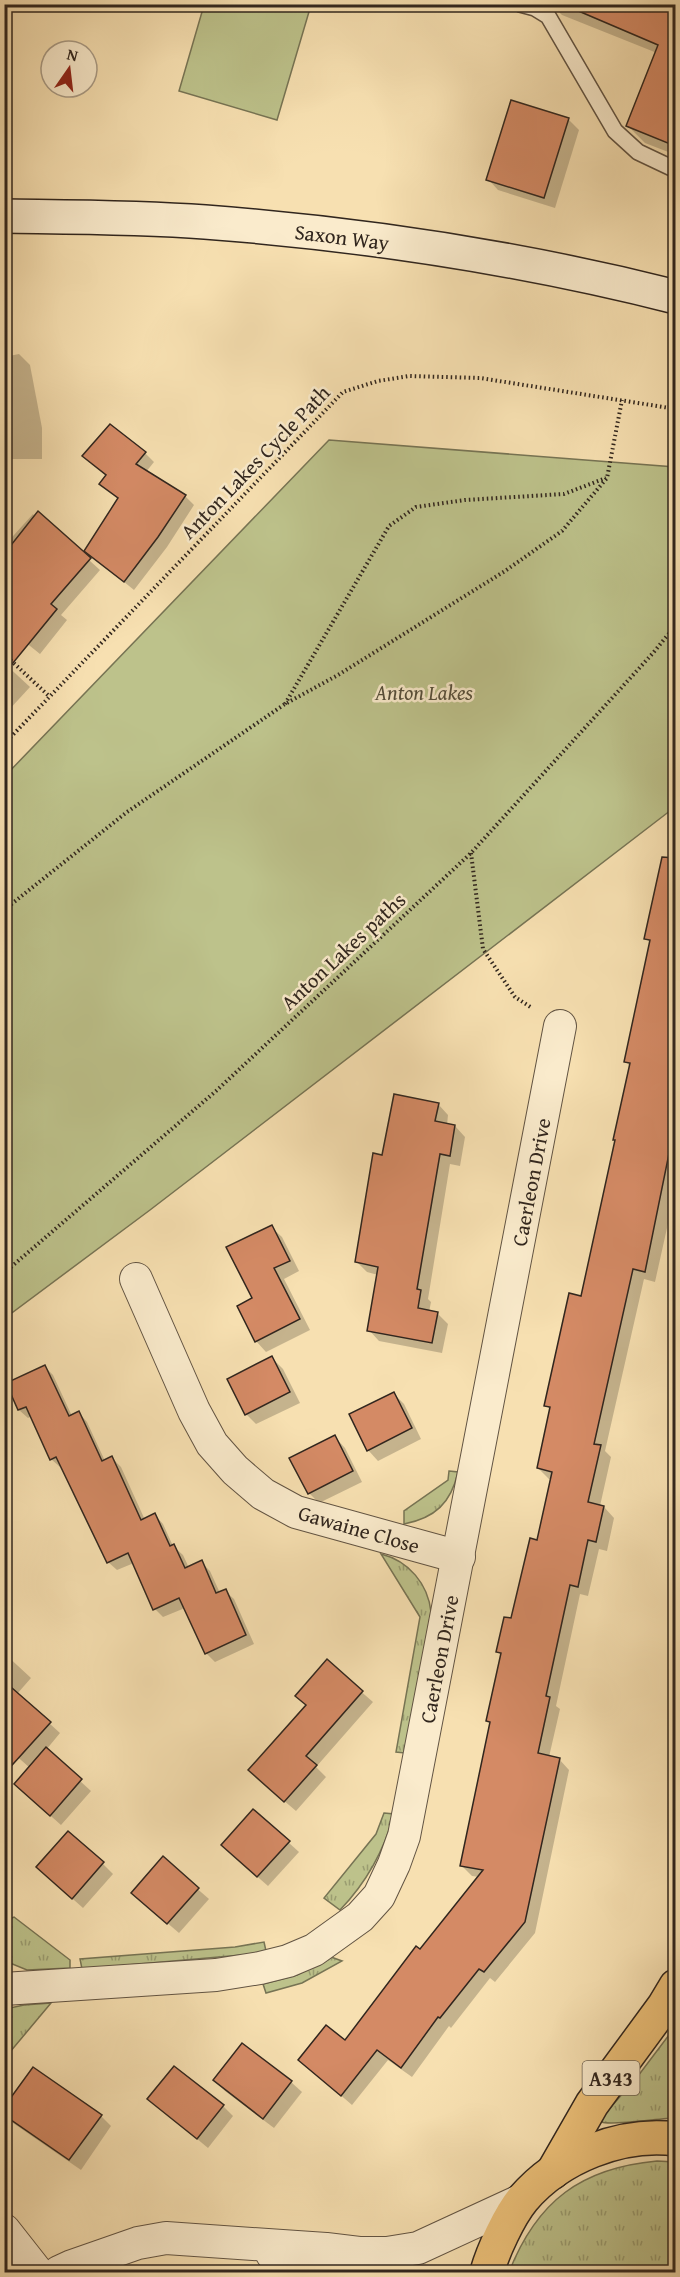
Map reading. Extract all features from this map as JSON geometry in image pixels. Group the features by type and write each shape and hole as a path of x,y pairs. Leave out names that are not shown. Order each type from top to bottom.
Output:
{"main road":[{"name":"A343","path":"552,2174 592,2104 664,2006 675,1986"},
{"name":"A343","path":"487,2272 490,2261 522,2200 552,2174 584,2154 607,2144 637,2137 675,2139"}],"street":[{"name":"Saxon Way","path":"4,216 193,221 311,232 492,258 607,280 675,297"},
{"name":"Caerleon Drive","path":"4,1989 216,1975 260,1968 288,1961 314,1950 360,1917 379,1896 404,1836 560,1026"},
{"name":"Gawaine Close","path":"136,1278 194,1411 212,1444 235,1470 263,1494 296,1512 459,1557"},
{"path":"59,2272 138,2243 166,2238 359,2253 408,2250 432,2242 522,2200"},
{"path":"4,2230 38,2272"},
{"path":"246,2244 318,2272"}],"lane":[{"path":"520,4 535,8 548,16 615,131 638,152 675,170"}],"path":[{"name":"Anton Lakes Cycle Path","path":"4,744 343,392 378,381 409,376 480,378 675,409"},
{"path":"4,910 127,812 285,704 338,675 505,571 562,531 607,478 622,400"},
{"path":"285,704 389,526 416,507 465,500 564,494 607,478"},
{"name":"Anton Lakes paths","path":"4,1273 216,1091 471,853 653,653 675,625"},
{"path":"4,654 50,697"},
{"path":"471,853 483,949 515,997 560,1026"}],"green space":[{"path":"204,5 311,5 277,120 179,91"},
{"name":"Anton Lakes","path":"329,440 675,467 675,807 150,1210 5,1318 5,776"},
{"path":"449,1471 458,1472 446,1500 425,1518 404,1524 404,1511 448,1480"},
{"path":"381,1554 400,1562 415,1575 426,1592 431,1612 405,1753 396,1752 420,1617"},
{"path":"384,1813 394,1814 380,1853 366,1877 340,1910 324,1898 376,1834"},
{"path":"14,1917 70,1960 70,1968 27,1970 5,1961 5,1921"},
{"path":"264,1942 266,1951 253,1954 82,1969 80,1959 235,1947"},
{"path":"331,1957 342,1961 302,1983 266,1993 263,1984 297,1975"},
{"path":"51,2003 5,2058 5,2009"},
{"path":"675,2027 675,2118 602,2122 603,2116 638,2076"},
{"path":"657,2161 675,2162 675,2272 509,2272 520,2247 533,2226 565,2192 584,2180 606,2171"}],"building":[{"path":"562,4 675,4 675,146 626,126 658,45"},
{"path":"511,100 569,118 544,198 486,180"},
{"path":"110,424 146,452 136,464 186,495 124,582 84,551 118,498 99,484 106,475 82,456"},
{"path":"38,511 91,558 51,604 57,609 4,674 4,554"},
{"path":"662,857 675,858 675,1124 645,1272 633,1269 594,1444 601,1445 588,1502 604,1506 596,1542 588,1540 578,1587 570,1585 546,1696 550,1697 538,1753 560,1758 525,1922 484,1972 479,1969 440,2018 438,2017 401,2068 377,2050 341,2096 298,2060 326,2025 345,2040 416,1946 420,1949 483,1870 460,1866 490,1722 486,1721 501,1653 496,1652 504,1617 511,1618 530,1538 537,1540 552,1472 537,1468 550,1407 544,1406 569,1293 581,1296 615,1140 613,1140 630,1063 624,1062 650,940 644,939"},
{"path":"394,1094 439,1103 435,1121 455,1125 450,1156 440,1154 417,1289 421,1290 418,1308 438,1312 432,1343 367,1331 378,1267 355,1262 373,1153 382,1155"},
{"path":"272,1225 290,1261 274,1268 300,1319 255,1342 237,1306 252,1298 226,1247"},
{"path":"272,1356 290,1392 245,1415 227,1379"},
{"path":"45,1365 69,1416 79,1411 102,1461 112,1456 141,1520 155,1513 170,1546 174,1544 185,1568 202,1560 216,1593 226,1589 246,1635 205,1654 179,1598 153,1610 128,1553 107,1563 56,1457 50,1460 26,1407 18,1410 6,1383"},
{"path":"394,1392 412,1428 367,1451 349,1414"},
{"path":"335,1435 353,1471 308,1494 289,1458"},
{"path":"327,1659 363,1691 306,1756 317,1765 284,1802 248,1770 306,1705 295,1696"},
{"path":"4,1681 51,1722 4,1774"},
{"path":"46,1747 82,1779 50,1816 14,1784"},
{"path":"253,1809 290,1841 257,1877 221,1845"},
{"path":"68,1831 104,1862 72,1899 36,1867"},
{"path":"163,1856 199,1888 167,1924 131,1893"},
{"path":"242,2043 292,2081 263,2119 213,2080"},
{"path":"174,2066 224,2105 197,2139 147,2099"},
{"path":"33,2067 102,2115 69,2160 4,2115 4,2107"}]}
